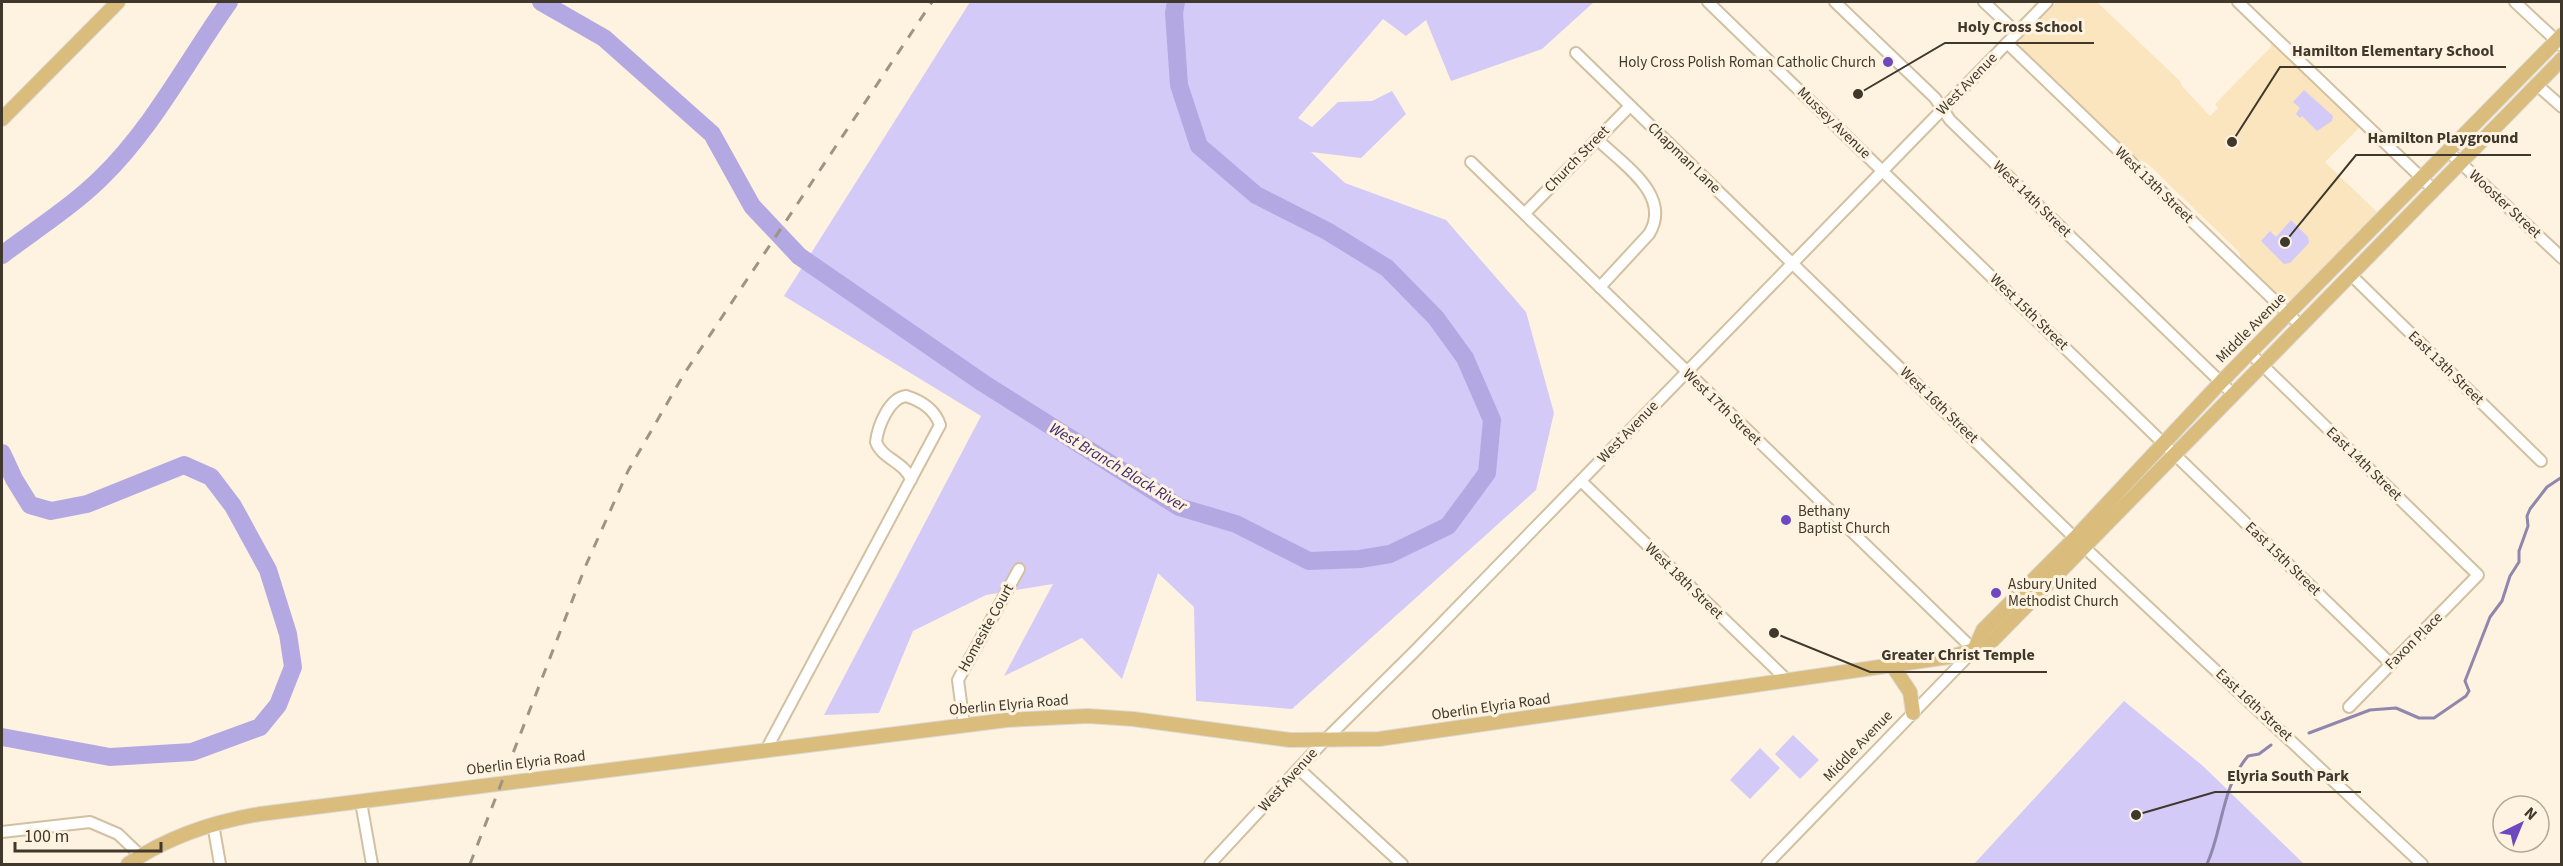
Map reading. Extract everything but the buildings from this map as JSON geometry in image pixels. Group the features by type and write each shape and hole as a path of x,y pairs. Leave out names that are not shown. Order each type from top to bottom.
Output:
{"main road":[{"path":"2,118 118,2"},
{"name":"Middle Avenue","path":"1974,650 1993,640 2080,542 2163,443 2221,382 2560,40"},
{"name":"Middle Avenue","path":"2080,542 2175,454 2562,59"},
{"name":"Oberlin Elyria Road","path":"128,864 141,855 188,832 260,814 964,725 1042,716 1088,716 1133,719 1290,740 1379,739 1948,657 1974,650"},
{"path":"1892,665 1910,692 1913,713"}],"street":[{"name":"Mussey Avenue","path":"1708,2 1883,170"},
{"name":"West 14th Street","path":"1835,2 1935,98 1950,120 2233,394"},
{"path":"1984,2 2017,33"},
{"name":"West Avenue","path":"1210,864 1324,741 1413,653 2048,2"},
{"path":"2238,2 2433,189"},
{"path":"2515,2 2560,40"},
{"name":"West 13th Street","path":"2007,43 2301,326"},
{"name":"Chapman Lane","path":"1576,53 1793,262"},
{"path":"2536,84 2562,107"},
{"name":"Church Street","path":"1525,213 1630,106"},
{"path":"1597,139 1648,188 1656,202 1657,211 1654,226 1649,234 1600,287"},
{"name":"Wooster Street","path":"2448,151 2562,258"},
{"name":"West 17th Street","path":"1471,162 1974,650"},
{"name":"West 15th Street","path":"1883,170 2175,454"},
{"name":"West 16th Street","path":"1793,262 2080,542"},
{"name":"East 13th Street","path":"2351,275 2541,461"},
{"name":"East 14th Street","path":"2250,352 2478,575"},
{"path":"766,750 911,480 943,420 930,408 906,396 895,400 877,436 878,447 908,471 911,480"},
{"name":"East 15th Street","path":"2175,454 2391,664"},
{"name":"West 18th Street","path":"1581,481 1787,680"},
{"name":"East 16th Street","path":"2080,542 2422,864"},
{"name":"Homesite Court","path":"964,725 958,680 1019,569"},
{"name":"Faxon Place","path":"2349,707 2478,575"},
{"name":"Middle Avenue","path":"1767,864 1974,650"},
{"path":"1299,769 1402,864"},
{"path":"361,802 372,864"},
{"path":"2,832 90,822 118,834 141,855"},
{"path":"213,824 220,864"}],"shaded area":[{"path":"970,2 1594,2 1542,49 1451,81 1426,20 1406,36 1383,19 1298,118 1312,127 1338,102 1372,101 1392,91 1406,114 1361,158 1311,152 1345,183 1446,220 1526,312 1554,413 1536,490 1292,709 1196,701 1194,607 1158,573 1122,679 1082,638 1004,676 1053,584 986,595 913,631 879,713 824,715 981,416 784,296"},
{"path":"2057,2 2097,2 2180,81 2210,116 2218,108 2215,104 2271,47 2270,38 2364,127 2359,128 2325,162 2378,213 2295,299 2287,301 2280,297 2242,262 2239,252 2148,164 2134,157 2022,49 2019,41"},
{"path":"2304,90 2333,116 2332,121 2317,131 2302,116 2300,118 2296,114 2300,108 2293,102"},
{"path":"2291,220 2308,237 2309,243 2290,263 2284,264 2261,241 2270,231 2276,237"},
{"path":"2124,701 2203,766 2304,864 1974,864"},
{"path":"1793,735 1819,760 1800,779 1775,754"},
{"path":"1760,748 1780,768 1750,799 1730,780"}],"waterway":[{"name":"West Branch Black River","path":"2,255 77,200 119,159 153,116 229,2"},
{"name":"West Branch Black River","path":"541,2 604,38 712,134 752,206 799,256 983,383 1179,507 1236,524 1309,561 1360,559 1390,554 1448,526 1487,473 1492,420 1465,358 1436,318 1387,268 1327,231 1256,195 1199,146 1179,85 1174,13 1176,2"},
{"name":"West Branch Black River","path":"2,453 30,505 51,511 87,504 184,465 211,477 233,506 268,570 288,634 293,667 278,705 260,727 192,752 110,757 2,737"},
{"path":"2309,733 2370,710 2396,708 2419,718 2434,718 2466,696 2469,691 2465,681 2490,617 2502,601 2510,576 2519,562 2519,551 2528,526 2527,516 2530,509 2547,487 2562,477"},
{"path":"2207,864 2232,781 2248,756 2259,754 2271,745"}],"railway":[{"path":"470,864 586,565 628,471 684,374 932,2"}],"place":[{"name":"Holy Cross Polish Roman Catholic Church","path":"1888,62"},
{"name":"Holy Cross School","path":"1858,94"},
{"name":"Hamilton Elementary School","path":"2232,142"},
{"name":"Hamilton Playground","path":"2285,242"},
{"name":"Bethany Baptist Church","path":"1786,520"},
{"name":"Asbury United Methodist Church","path":"1996,593"},
{"name":"Greater Christ Temple","path":"1774,633"},
{"name":"Elyria South Park","path":"2136,815"}]}
